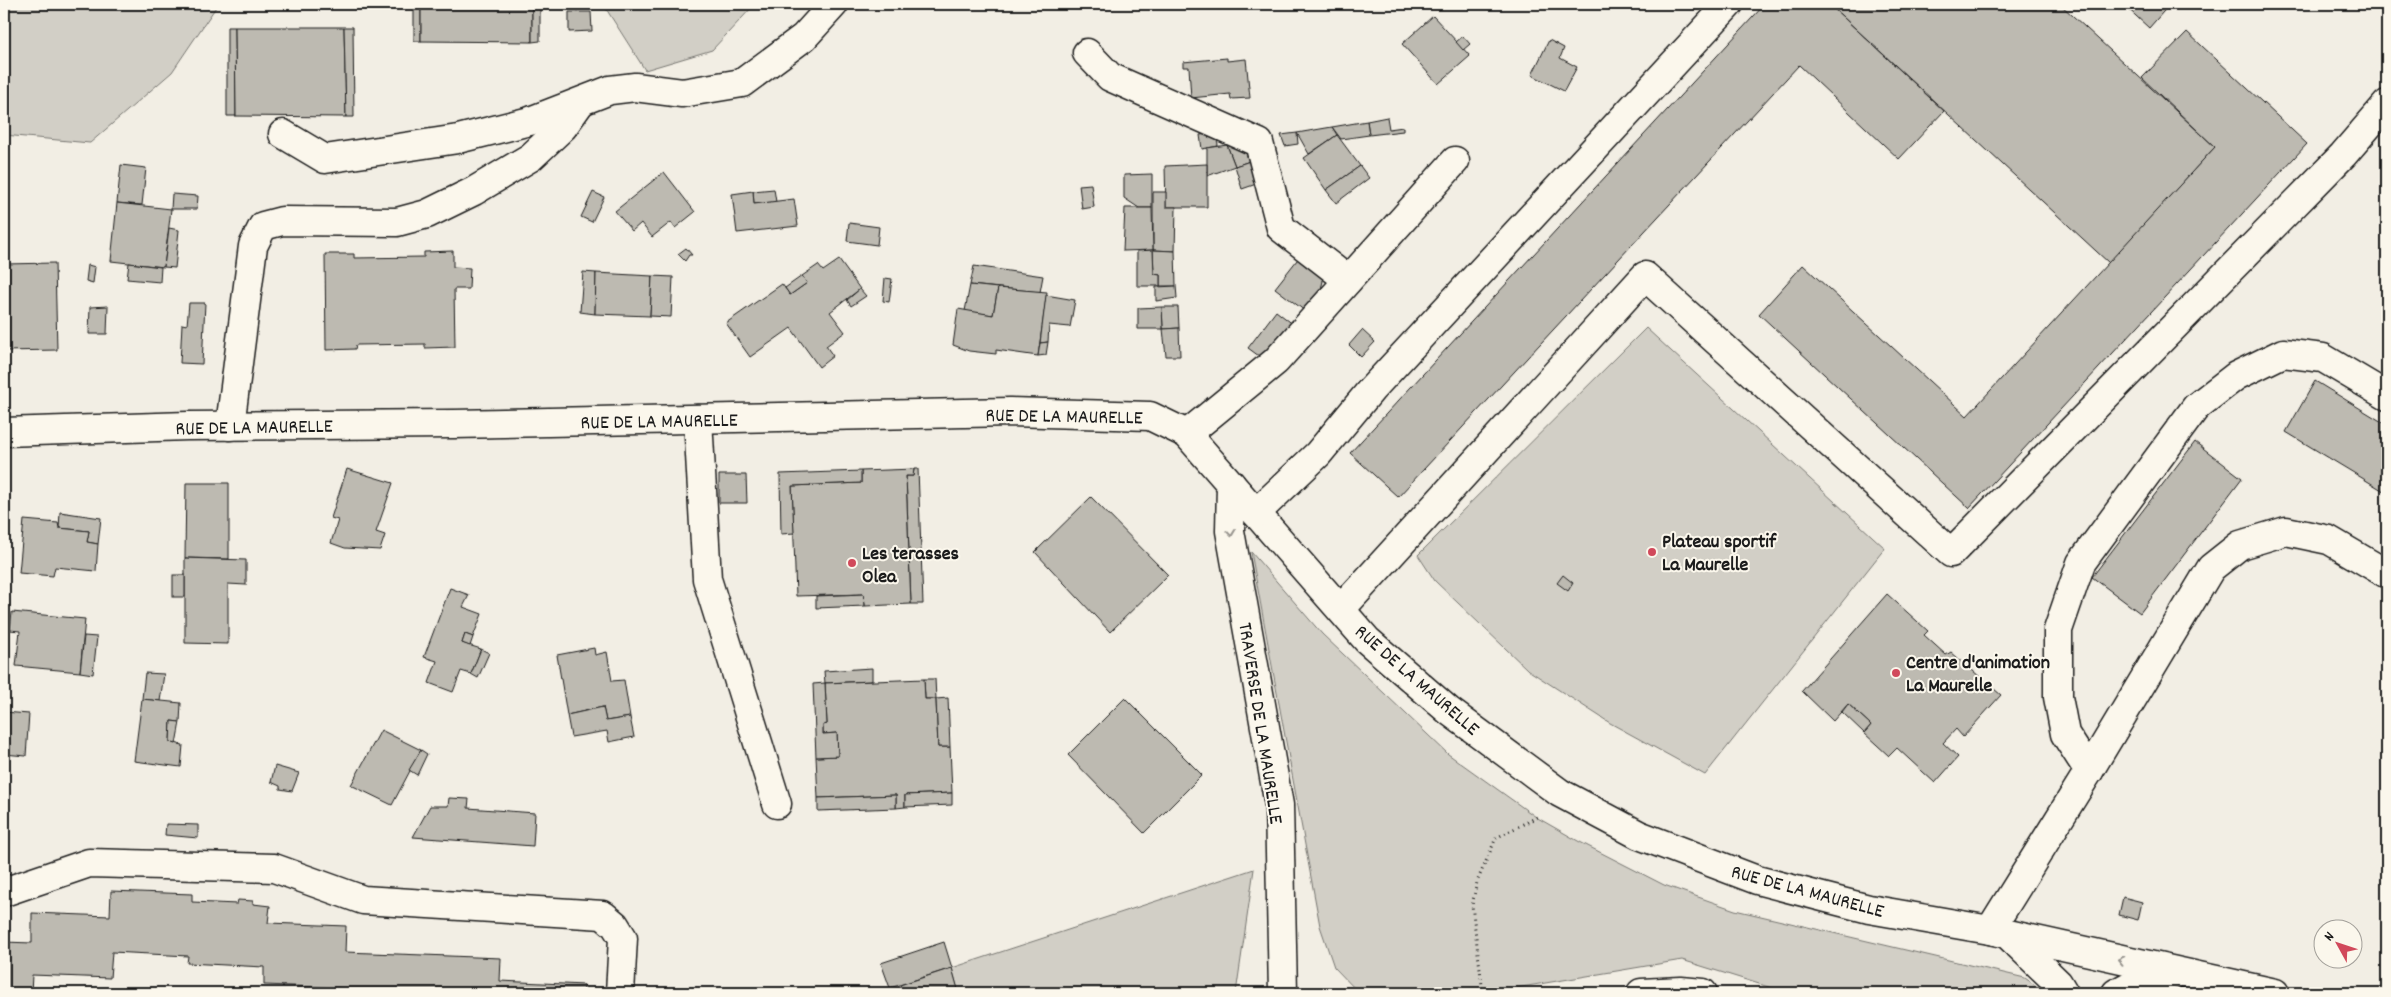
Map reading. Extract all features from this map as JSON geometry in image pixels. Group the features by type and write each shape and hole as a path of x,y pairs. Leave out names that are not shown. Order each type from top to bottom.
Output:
{"street":[{"path":"283,134 324,159 458,139 530,121 610,90 635,87 682,93 742,83 804,37 834,4"},
{"path":"1256,513 1318,454 1371,390 1729,4"},
{"path":"1087,53 1110,78 1259,143 1281,228 1348,280"},
{"path":"230,426 253,246 263,226 282,221 397,222 426,214 474,191 531,157 562,127 580,103"},
{"path":"1341,609 1645,276 1951,553 2343,155 2387,104"},
{"path":"1187,434 1276,361 1456,160"},
{"path":"2089,771 2065,734 2058,697 2058,630 2081,563 2196,407 2236,376 2283,353 2323,358 2387,396"},
{"name":"RUE DE LA MAURELLE","path":"4,432 230,426 454,424 1010,412 1150,416 1187,434 1367,640 1449,711 1560,793 1639,835 1757,880 1869,909 1999,933 2275,993"},
{"path":"698,419 707,579 777,804"},
{"name":"TRAVERSE DE LA MAURELLE","path":"1231,484 1230,531 1279,805 1283,993"},
{"path":"2064,993 2058,983 1999,933 2089,771 2211,568 2240,546 2286,531 2329,540 2387,574"},
{"path":"4,892 89,864 274,868 363,900 603,915 615,925 623,938 620,993"},
{"name":"RUE DE LA MAURELLE","path":"2116,993 2142,979 2186,974"},
{"path":"1641,993 1681,990 1703,993"}],"path":[{"path":"1483,993 1472,905 1477,882 1496,838 1536,817"}],"shaded area":[{"path":"4,4 218,4 172,72 90,143 4,135"},
{"path":"603,4 755,4 712,50 645,70"},
{"name":"Plateau sportif La Maurelle","path":"1646,328 1885,548 1705,775 1610,723 1528,670 1435,581 1418,555"},
{"path":"1251,552 1322,634 1448,754 1536,817 1578,841 1664,885 1735,910 2025,978 2046,993 1788,993 1682,960 1486,993 1359,993 1334,967 1320,926"},
{"path":"1254,869 1236,993 959,993 952,968"}],"building":[{"path":"414,4 421,4 421,41 414,41"},
{"path":"421,4 532,4 532,42 421,41"},
{"path":"532,4 540,4 540,41 532,42"},
{"path":"1765,4 1829,4 1944,111 1899,159 1799,65 1398,497 1350,453"},
{"path":"1829,4 2060,4 2215,147 2109,263"},
{"path":"2123,4 2170,4 2149,28"},
{"path":"569,12 591,12 592,31 569,32"},
{"path":"1433,16 1470,56 1438,84 1402,44"},
{"path":"227,27 235,27 236,116 227,116"},
{"path":"235,27 344,27 346,117 236,116"},
{"path":"344,27 353,27 354,117 346,117"},
{"path":"2187,32 2307,144 1969,508 1759,314 1803,265 1967,416 2215,147 2142,78"},
{"path":"1463,36 1470,44 1463,50 1456,42"},
{"path":"1549,40 1564,48 1560,58 1577,67 1564,91 1532,75"},
{"path":"1227,58 1227,61 1246,59 1250,98 1231,99 1230,94 1191,98 1189,67 1183,67 1183,62"},
{"path":"1387,117 1389,129 1403,127 1403,131 1369,135 1367,121"},
{"path":"1367,121 1369,135 1341,139 1332,127"},
{"path":"1332,127 1337,135 1309,154 1297,133"},
{"path":"1217,133 1218,146 1202,149 1200,135"},
{"path":"1297,133 1298,144 1285,146 1281,135"},
{"path":"1337,135 1360,166 1326,190 1304,158"},
{"path":"1246,143 1253,160 1235,166 1227,145"},
{"path":"1227,145 1235,166 1207,176 1207,148"},
{"path":"1253,160 1262,182 1242,189 1235,166"},
{"path":"1207,164 1207,207 1166,207 1165,166"},
{"path":"121,165 146,168 142,205 117,203"},
{"path":"1360,166 1369,178 1336,203 1326,190"},
{"path":"664,172 695,212 675,228 671,222 652,237 641,223 632,231 615,211"},
{"path":"1152,174 1152,208 1139,208 1124,198 1124,175"},
{"path":"1091,184 1094,207 1082,209 1079,185"},
{"path":"774,189 776,202 754,204 753,191"},
{"path":"753,191 754,204 794,199 798,226 737,233 732,194"},
{"path":"593,192 604,197 592,222 581,217"},
{"path":"1153,192 1166,192 1166,207 1176,207 1175,251 1153,250"},
{"path":"172,194 198,196 197,209 171,209"},
{"path":"117,203 171,209 164,267 111,261"},
{"path":"1125,208 1152,208 1153,250 1123,251"},
{"path":"849,223 879,227 877,245 847,241"},
{"path":"169,228 179,230 175,268 164,267"},
{"path":"686,248 692,255 689,255 685,261 678,254"},
{"path":"1153,250 1175,251 1176,286 1160,286 1160,275 1154,274"},
{"path":"1153,250 1154,274 1160,275 1160,286 1137,286 1137,251"},
{"path":"453,251 453,267 470,268 469,289 454,289 455,347 425,348 425,344 356,345 355,349 326,350 325,254 354,254 354,258 424,257 424,252"},
{"path":"1301,255 1321,273 1323,281 1321,289 1305,311 1275,288"},
{"path":"839,260 860,289 830,312 845,332 826,346 833,356 819,367 791,328 750,357 726,323 782,284 790,295 807,283 802,276 818,265 823,271"},
{"path":"55,263 57,350 4,351 4,264"},
{"path":"129,263 161,267 160,282 127,279"},
{"path":"88,265 95,267 93,283 86,281"},
{"path":"974,266 1043,276 1040,292 970,285"},
{"path":"583,272 596,273 595,314 580,312"},
{"path":"596,273 652,276 650,316 595,314"},
{"path":"652,276 673,277 671,317 650,316"},
{"path":"802,276 807,283 790,295 785,288"},
{"path":"885,278 892,279 889,302 883,301"},
{"path":"970,285 998,288 993,315 965,311"},
{"path":"1176,286 1177,298 1156,301 1156,287"},
{"path":"998,288 1047,292 1038,356 996,350 996,354 969,351 953,345 958,309 993,315"},
{"path":"860,289 866,296 851,306 847,300"},
{"path":"1046,295 1075,300 1070,327 1049,325 1048,342 1040,343"},
{"path":"189,303 205,303 202,364 180,363 182,324 187,325"},
{"path":"108,306 107,334 89,334 90,307"},
{"path":"1162,307 1178,307 1179,328 1163,329"},
{"path":"1162,307 1163,329 1138,329 1138,308"},
{"path":"1276,311 1294,325 1263,359 1248,348"},
{"path":"1179,328 1180,356 1166,356 1163,329"},
{"path":"1362,330 1375,342 1361,357 1349,345"},
{"path":"1048,342 1046,355 1038,356 1040,343"},
{"path":"2315,381 2387,425 2387,493 2286,432"},
{"path":"2195,442 2242,478 2140,613 2092,577"},
{"path":"347,469 393,483 376,532 385,535 380,550 345,548 331,543 338,520 331,518"},
{"path":"914,469 918,469 923,604 911,604 906,476 913,476"},
{"name":"Les terasses Olea","path":"914,469 913,476 906,476 911,604 865,606 864,594 796,596 792,486 861,483 861,471"},
{"path":"861,471 861,483 792,486 794,533 781,534 780,474"},
{"path":"719,475 746,475 747,503 719,503"},
{"path":"186,483 229,483 229,559 185,558"},
{"path":"1091,497 1168,575 1110,632 1035,552"},
{"path":"60,512 101,518 98,544 87,542 89,531 59,528"},
{"path":"24,520 58,523 59,528 89,531 87,542 98,544 96,571 55,567 53,576 19,573"},
{"path":"185,558 246,560 246,585 228,584 228,644 185,643"},
{"path":"173,575 185,575 185,597 173,597"},
{"path":"1563,575 1573,583 1568,591 1557,583"},
{"path":"450,588 469,595 463,607 482,614 473,637 465,634 462,643 481,649 471,674 461,671 453,692 429,683 437,661 424,657"},
{"path":"864,594 865,606 816,608 816,596"},
{"name":"Centre d'animation La Maurelle","path":"1887,594 1928,631 1924,635 1946,655 1951,652 2001,695 1963,737 1956,729 1943,743 1958,757 1935,783 1897,748 1889,756 1864,733 1871,725 1848,704 1833,721 1802,691"},
{"path":"12,612 85,619 80,672 16,666 20,631 10,630"},
{"path":"465,634 473,637 470,646 462,643"},
{"path":"84,636 97,637 93,674 80,672"},
{"path":"594,648 595,655 607,652 612,681 624,680 630,717 606,721 603,707 567,715 557,655"},
{"path":"481,649 489,653 478,678 471,674"},
{"path":"872,668 872,681 825,683 824,671"},
{"path":"145,673 164,674 160,701 142,699"},
{"path":"924,679 935,679 936,699 925,699"},
{"path":"924,679 925,699 936,699 938,747 950,747 952,793 905,795 905,807 896,808 896,795 818,798 816,757 838,756 837,733 823,734 823,725 827,724 825,683"},
{"path":"825,683 827,724 823,725 823,734 837,733 838,756 816,757 813,684"},
{"path":"948,698 950,747 938,747 936,699"},
{"path":"1125,698 1202,775 1144,833 1068,755"},
{"path":"142,699 181,703 180,722 171,721 170,742 183,745 181,767 134,761"},
{"path":"1848,704 1871,725 1864,733 1842,712"},
{"path":"603,707 606,721 630,717 634,737 609,742 607,731 571,737 567,715"},
{"path":"4,712 29,714 26,756 4,754"},
{"path":"171,721 180,722 176,744 170,742"},
{"path":"381,730 421,750 392,805 351,785"},
{"path":"421,750 427,754 417,775 409,770"},
{"path":"275,766 299,773 292,791 280,789 280,786 271,782"},
{"path":"952,793 952,805 905,807 905,795"},
{"path":"896,795 896,808 818,811 818,798"},
{"path":"449,798 469,799 468,808 535,813 533,846 413,837 430,806 448,806"},
{"path":"166,824 198,825 198,838 165,835"},
{"path":"111,891 192,894 192,902 237,904 238,900 253,901 253,904 270,906 268,923 346,926 345,952 501,958 500,981 584,985 584,993 340,993 340,988 264,985 264,967 187,963 188,956 112,952 110,978 32,975 31,993 4,993 4,942 32,943 32,913 110,916"},
{"path":"2123,897 2142,902 2138,920 2119,915"},
{"path":"944,942 952,968 890,988 881,963"},
{"path":"952,968 959,993 903,993 900,985"}],"place":[{"name":"Plateau sportif La Maurelle","path":"1652,552"},
{"name":"Les terasses Olea","path":"852,563"},
{"name":"Centre d'animation La Maurelle","path":"1896,673"}]}
